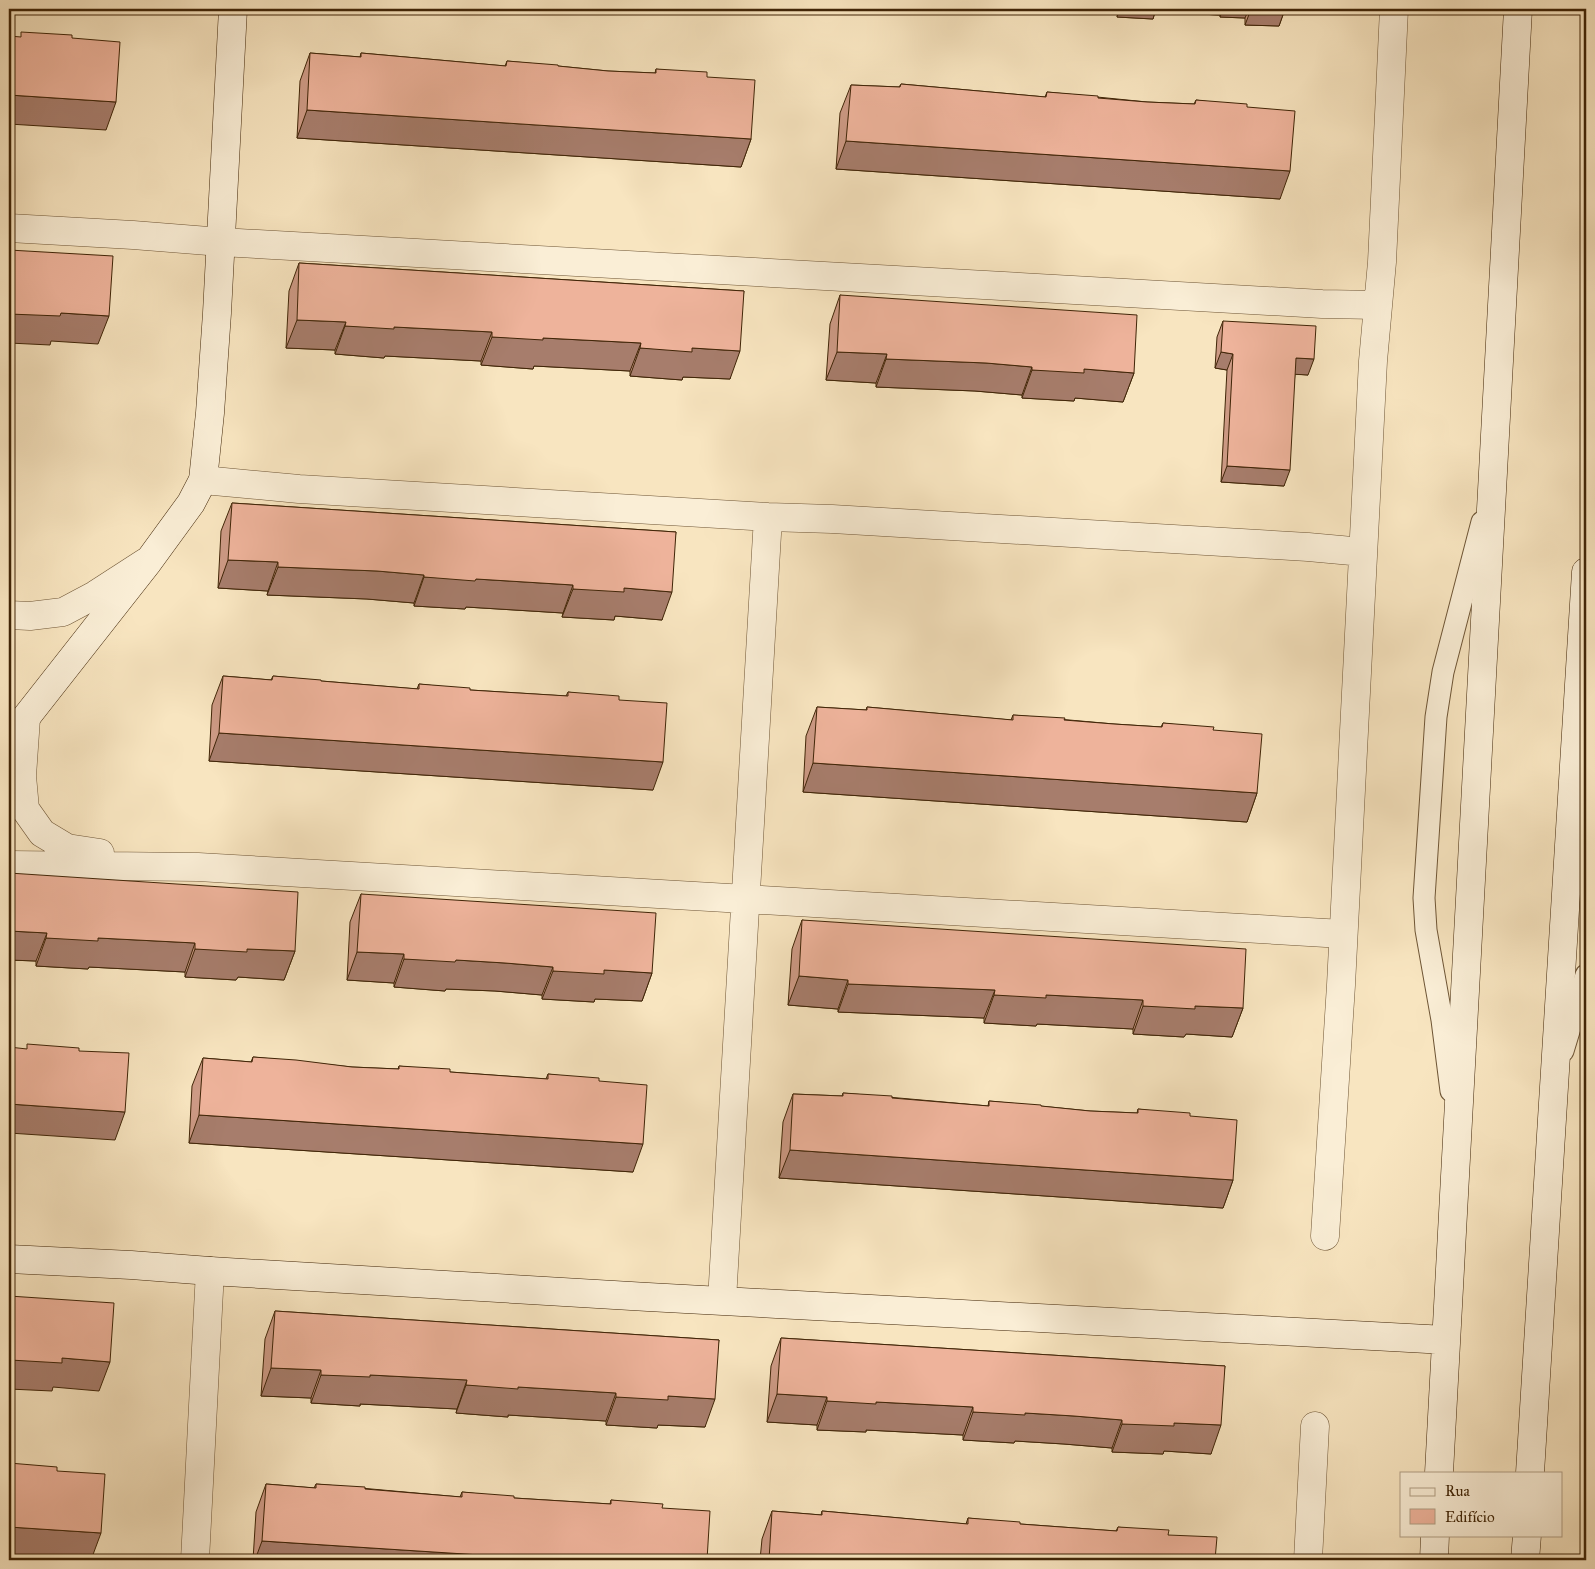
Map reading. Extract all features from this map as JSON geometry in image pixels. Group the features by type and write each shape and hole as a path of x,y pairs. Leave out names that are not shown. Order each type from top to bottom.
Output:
{"street":[{"path":"9,739 148,562 191,503 203,480 210,413 221,242 233,9"},
{"path":"1325,1236 1363,552 1382,262 1394,9"},
{"path":"1438,1472 1458,1136 1518,9"},
{"path":"9,228 221,242 1313,303 1378,305"},
{"path":"203,480 299,489 768,517 891,522 1308,547 1363,552"},
{"path":"722,1300 768,517"},
{"path":"9,615 30,616 62,612 95,595 148,562"},
{"path":"1530,1472 1586,572"},
{"path":"26,718 22,776 25,809 42,833 68,848 198,867"},
{"path":"9,865 198,867 1343,934"},
{"path":"9,1259 1446,1340"},
{"path":"195,1560 210,1271"},
{"path":"1308,1560 1316,1426"},
{"path":"1434,1560 1435,1536"},
{"path":"1525,1560 1526,1536"}],"lane":[{"path":"1458,1136 1442,1020 1426,930 1424,898 1436,717 1443,672 1492,483"},
{"path":"1554,1082 1586,975"}],"building":[{"path":"21,32 72,35 72,38 120,42 116,102 9,95 9,36 21,37"},
{"path":"310,53 361,57 361,53 506,66 507,61 608,71 656,73 656,69 707,72 707,77 755,80 751,139 307,110"},
{"path":"901,84 1046,97 1047,92 1147,102 1195,104 1196,100 1247,104 1247,107 1295,111 1290,171 846,141 851,85 900,87"},
{"path":"9,250 113,256 109,316 61,313 60,316 9,314"},
{"path":"299,263 744,291 740,351 692,348 692,352 640,348 641,343 492,337 492,332 345,326 346,322 297,320"},
{"path":"840,295 1137,315 1134,373 1084,369 1084,373 1032,370 1032,367 886,359 887,354 837,352"},
{"path":"1223,321 1316,326 1314,359 1296,358 1290,470 1227,466 1233,354 1221,352"},
{"path":"232,503 676,532 672,592 624,588 624,592 573,589 573,585 476,579 475,581 377,571 278,567 278,562 228,560"},
{"path":"223,676 272,680 273,676 419,689 419,684 470,688 470,690 568,696 568,692 619,696 619,700 667,703 663,762 219,733"},
{"path":"817,707 867,710 867,707 1013,720 1013,715 1065,718 1064,720 1162,727 1163,723 1214,727 1213,730 1262,734 1257,793 813,763"},
{"path":"9,873 298,892 295,951 247,949 247,952 195,949 195,943 98,938 98,941 46,938 47,933 9,931"},
{"path":"361,894 656,913 652,973 604,970 604,974 553,971 553,967 456,960 455,962 404,959 404,954 357,952"},
{"path":"802,920 1246,949 1243,1008 1195,1006 1195,1009 1143,1006 1143,1000 1046,995 1046,998 994,995 995,990 848,984 848,980 799,976"},
{"path":"27,1044 79,1048 79,1051 129,1053 125,1112 9,1104 9,1047 27,1049"},
{"path":"253,1057 352,1067 399,1069 399,1066 450,1069 450,1072 548,1079 548,1074 599,1078 599,1081 647,1085 643,1144 199,1115 203,1058 252,1062"},
{"path":"843,1093 989,1106 989,1101 1090,1111 1138,1113 1138,1109 1190,1113 1190,1116 1237,1120 1233,1180 790,1150 793,1094 843,1096"},
{"path":"9,1296 114,1303 110,1362 62,1358 62,1363 10,1360"},
{"path":"275,1311 719,1340 715,1399 668,1396 668,1400 616,1397 616,1393 466,1385 467,1380 370,1375 370,1377 321,1375 321,1370 271,1368"},
{"path":"781,1338 1225,1366 1221,1425 1174,1423 1174,1426 1122,1424 1122,1420 1074,1416 973,1412 973,1407 827,1401 827,1397 777,1394"},
{"path":"9,1463 57,1467 57,1471 105,1474 101,1533 9,1527"},
{"path":"266,1484 316,1488 316,1484 365,1487 365,1489 462,1497 462,1492 514,1496 514,1498 611,1504 611,1500 663,1504 662,1508 710,1511 707,1560 558,1560 262,1541"},
{"path":"772,1511 822,1515 822,1511 968,1524 968,1518 1117,1531 1118,1527 1169,1530 1168,1535 1217,1537 1215,1560 769,1560"}]}
